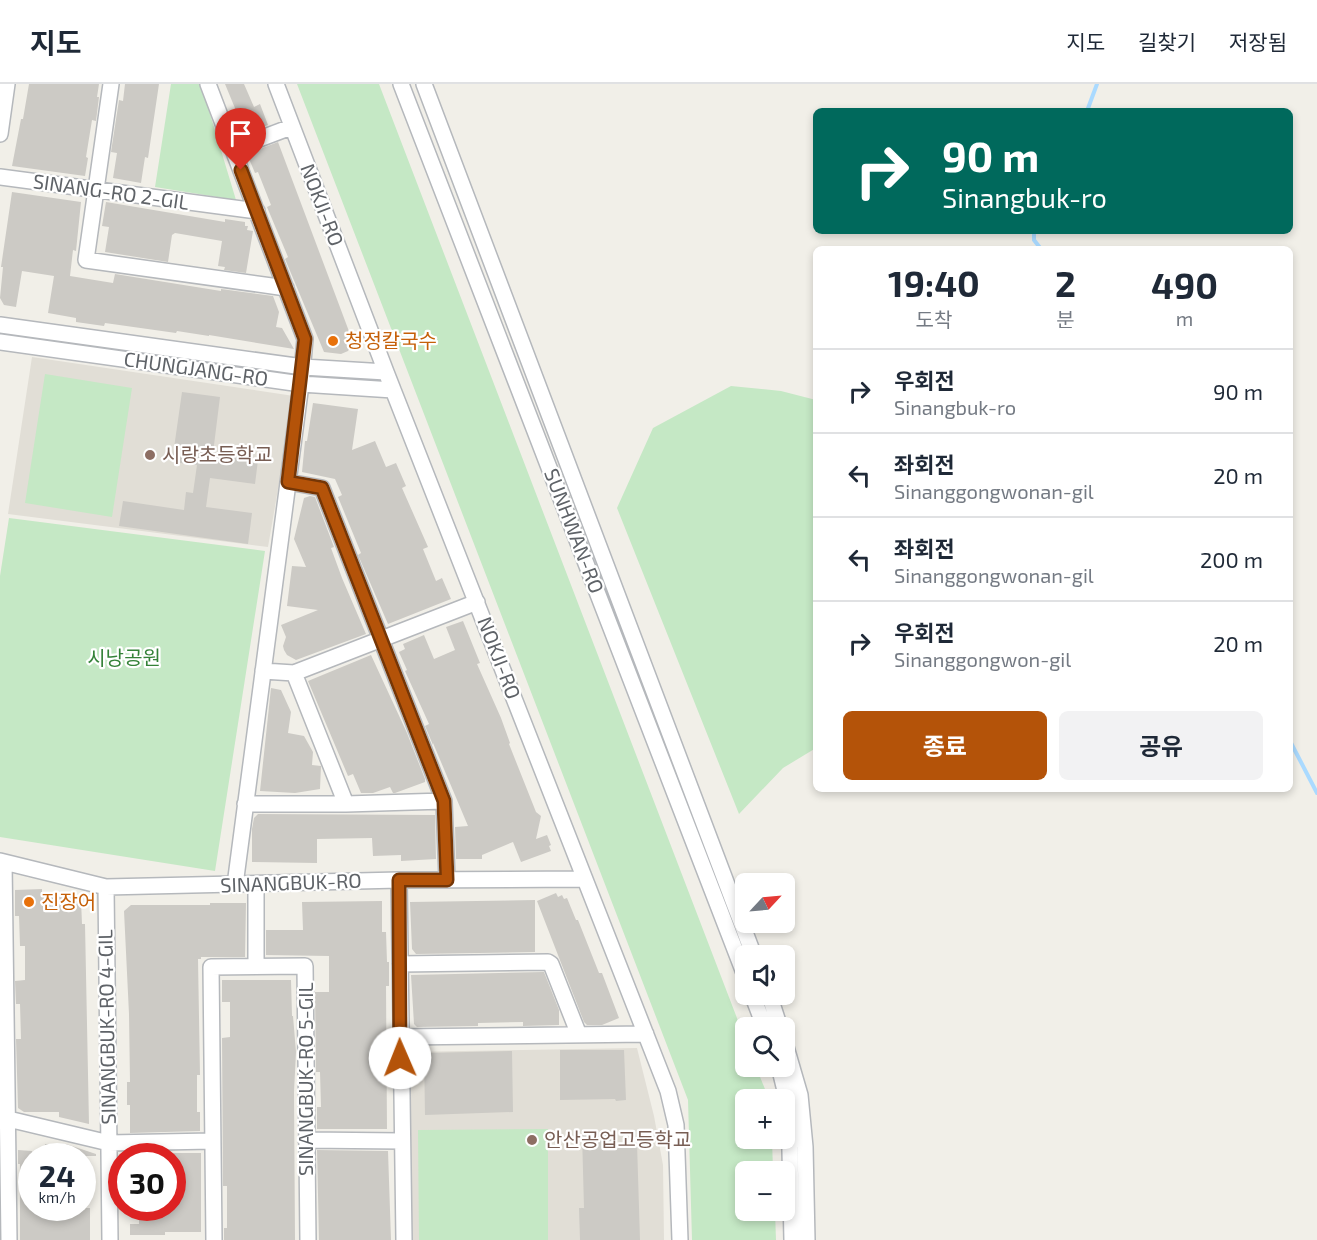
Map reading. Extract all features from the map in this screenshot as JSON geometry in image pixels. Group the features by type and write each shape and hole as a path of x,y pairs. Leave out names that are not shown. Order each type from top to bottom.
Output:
{"street":[{"path":"0,134 7,84"},
{"path":"111,84 86,260 286,288"},
{"path":"208,84 305,339 236,885"},
{"name":"NOKJI-RO","path":"276,84 393,390 668,1090 676,1125 680,1240"},
{"name":"SUNHWAN-RO","path":"401,84 735,949"},
{"name":"SUNHWAN-RO","path":"424,84 750,945"},
{"path":"232,149 291,127"},
{"name":"SINANG-RO 2-GIL","path":"0,177 257,211"},
{"name":"CHUNGJANG-RO","path":"0,325 303,367 386,372"},
{"name":"CHUNGJANG-RO","path":"0,342 301,384 393,390"},
{"path":"288,482 322,488 444,801 447,880"},
{"path":"263,671 294,673 477,602"},
{"path":"294,673 346,804"},
{"path":"245,804 444,801"},
{"path":"2,862 3,1117 9,1240"},
{"name":"SINANGBUK-RO","path":"2,862 106,887 399,880 585,879"},
{"path":"399,880 404,1240"},
{"path":"256,884 256,966"},
{"name":"SINANGBUK-RO 4-GIL","path":"106,887 109,1143"},
{"path":"400,964 548,962 551,964 579,1035"},
{"name":"SINANGBUK-RO 5-GIL","path":"214,1240 211,968 305,966 308,1240"},
{"path":"400,1037 646,1034"},
{"path":"782,1077 789,1107 792,1240"},
{"path":"795,1077 800,1095 805,1147 807,1240"},
{"path":"3,1117 109,1143 212,1141"},
{"path":"306,1140 401,1141"},
{"name":"SINANGBUK-RO 4-GIL","path":"110,1221 110,1240"}],"shaded area":[{"name":"시랑초등학교","path":"32,357 294,396 268,547 8,514"},
{"name":"안산공업고등학교","path":"637,1048 654,1116 663,1165 664,1240 410,1240 403,1052"}],"green space":[{"path":"171,84 201,84 236,200 155,187"},
{"path":"297,84 379,84 737,1017 735,1077 760,1077 765,1089 735,1089 735,1149 772,1149 773,1161 735,1161 735,1221 775,1221 776,1240 692,1240 688,1100"},
{"path":"45,374 132,388 112,517 25,503"},
{"path":"731,386 781,391 813,399 813,750 783,768 739,814 617,508 653,428"},
{"name":"시낭공원","path":"9,518 265,551 215,871 0,837 0,576"},
{"path":"548,1129 548,1240 419,1240 418,1130"}],"building":[{"path":"29,84 99,84 96,121 92,120 85,176 12,166"},
{"path":"125,84 159,84 148,158 145,157 141,183 113,178 117,153 111,152 119,100 123,101"},
{"path":"225,84 244,84 254,107 260,104 268,125 240,136 232,116 237,113"},
{"path":"278,142 353,342 348,351 341,354 324,352 285,259 288,257 267,207 271,205 258,172 255,173 247,154"},
{"path":"12,192 81,202 76,251 73,250 70,276 113,283 115,274 221,291 221,289 273,296 279,312 276,327 282,328 294,349 177,331 176,333 105,323 104,326 76,322 76,318 48,313 54,276 22,271 16,307 4,305 0,298 3,267 1,267"},
{"path":"106,202 225,222 225,219 245,222 245,226 248,226 247,230 253,231 246,273 224,270 225,267 218,266 222,241 175,233 172,235 168,262 105,252 109,227 102,226"},
{"path":"182,392 220,397 213,453 258,460 255,484 210,478 206,507 252,513 248,544 119,526 123,501 184,510 186,492 193,493 197,465 172,462"},
{"path":"313,403 358,409 352,450 375,441 386,467 396,463 406,486 402,488 428,547 423,549 436,581 442,578 451,599 388,624 358,555 361,553 338,497 342,495 335,479 302,472 305,441 307,441"},
{"path":"315,497 334,547 331,548 342,578 366,634 296,660 287,655 284,650 286,637 281,625 318,610 287,606 292,566 306,567 294,539 304,498"},
{"path":"463,621 480,663 477,664 501,718 536,812 541,816 536,839 547,835 551,845 549,846 551,851 521,862 513,842 482,855 482,859 456,859 455,827 468,826 425,726 429,724 399,652 405,649 403,644 424,635 434,659 455,650 446,627"},
{"path":"371,655 407,733 425,779 425,782 395,793 390,787 373,793 361,793 353,774 348,776 308,681"},
{"path":"271,688 281,690 291,712 288,733 304,736 313,752 312,765 321,766 320,789 295,793 260,791"},
{"path":"258,814 435,815 436,859 401,861 401,855 373,856 372,838 317,839 317,863 252,862 252,829 254,818"},
{"path":"42,889 42,896 76,895 81,900 82,924 85,924 89,1124 59,1117 59,1112 24,1112 18,1108 16,1039 21,1039 20,1004 16,1004 15,981 25,980 25,946 20,946 19,916 15,916 15,890"},
{"path":"556,893 558,897 562,895 564,899 567,898 599,973 602,973 619,1018 602,1025 587,1025 584,1022 537,901"},
{"path":"535,900 535,952 416,954 412,949 410,902"},
{"path":"382,901 382,932 386,932 387,962 389,962 389,986 386,986 387,1129 317,1129 317,1107 321,1107 320,1072 316,1072 315,992 329,992 329,956 266,955 266,930 303,930 302,902"},
{"path":"210,903 246,903 245,957 201,957 198,959 200,1075 197,1075 197,1112 200,1112 200,1131 130,1133 130,1105 127,1105 127,1082 130,1082 129,1014 124,911 131,905 210,905"},
{"path":"544,972 559,1010 559,1025 523,1026 523,1022 478,1023 478,1026 417,1027 414,1024 411,975"},
{"path":"222,980 291,980 296,1052 295,1240 224,1240 224,1228 227,1228 227,1186 223,1186 222,1038 230,1037 230,1002 222,1002"},
{"path":"560,1050 624,1050 626,1100 560,1100"},
{"path":"512,1051 513,1112 425,1115 424,1053"},
{"path":"612,1133 613,1144 637,1143 640,1240 580,1240 579,1208 584,1208 582,1134"},
{"path":"317,1150 388,1151 391,1240 319,1240"},
{"path":"186,1153 201,1153 201,1232 130,1235 130,1224 139,1224 139,1221 186,1221"},
{"path":"20,1221 90,1221 90,1240 20,1240"}],"waterway":[{"path":"1088,108 1097,84"},
{"path":"1034,234 1034,240 1039,246"},
{"path":"1293,747 1317,793"}],"place":[{"name":"청정칼국수","path":"333,341"},
{"name":"시랑초등학교","path":"150,455"},
{"name":"진장어","path":"29,902"},
{"name":"안산공업고등학교","path":"532,1140"}],"route":[{"path":"241,170 305,339 288,482 322,488 444,801 447,880 399,880 400,1058"}]}
